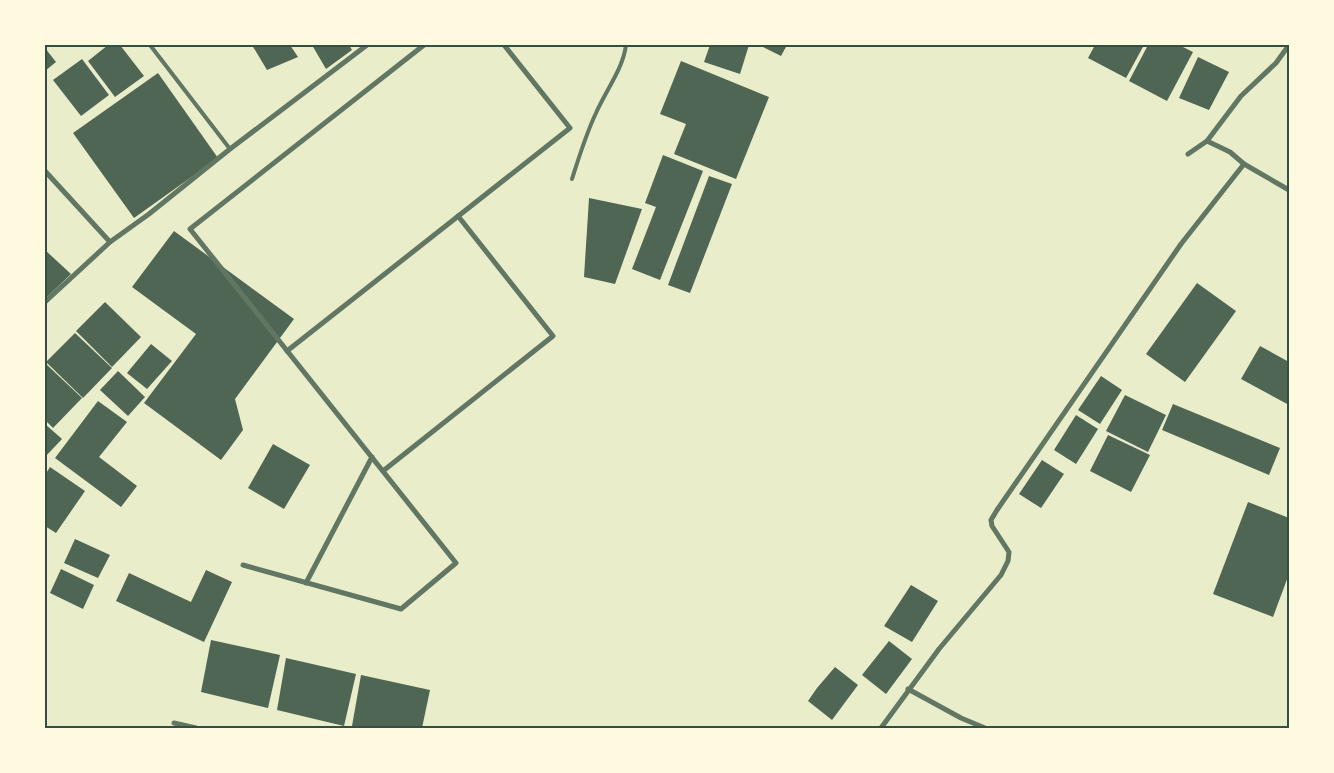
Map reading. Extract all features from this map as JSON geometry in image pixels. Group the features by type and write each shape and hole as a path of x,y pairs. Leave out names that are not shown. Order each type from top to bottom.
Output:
{"street":[{"path":"45,302 110,242 149,214 230,149 367,45"},
{"path":"243,565 401,609 456,563 190,230 424,45"},
{"path":"287,351 570,128 504,45"},
{"path":"1188,154 1207,141 1241,96 1276,63 1289,45"},
{"path":"1207,141 1230,152 1244,164 1289,190"},
{"path":"881,728 908,689 965,616 1001,575 1008,561 1008,552 992,526 991,520 997,510 1181,244 1244,164"},
{"path":"45,171 110,242"},
{"path":"382,471 553,336 458,216"},
{"path":"306,583 372,456"},
{"path":"908,689 918,696 985,728"},
{"path":"174,723 196,728"}],"lane":[{"path":"150,45 230,149"},
{"path":"572,179 584,140 624,58 626,45"}],"building":[{"path":"108,45 120,45 144,76 115,97 88,61"},
{"path":"252,45 290,45 298,57 267,70"},
{"path":"312,45 349,45 352,50 326,69"},
{"path":"710,45 749,45 740,74 704,62"},
{"path":"759,45 787,45 781,56"},
{"path":"1095,45 1144,45 1126,78 1088,58"},
{"path":"1148,45 1179,45 1193,52 1167,101 1129,81"},
{"path":"45,48 56,62 45,71"},
{"path":"1198,57 1229,72 1209,110 1179,98"},
{"path":"82,59 109,95 81,116 53,80"},
{"path":"681,61 769,97 736,179 674,154 686,124 660,114"},
{"path":"158,73 218,158 134,218 73,133"},
{"path":"663,155 703,171 660,280 632,269 656,207 645,203"},
{"path":"709,176 732,184 690,293 668,285"},
{"path":"589,198 642,209 615,284 584,277"},
{"path":"174,231 294,319 235,399 243,430 221,460 144,403 196,334 132,287"},
{"path":"45,250 71,274 45,299"},
{"path":"1197,283 1236,311 1185,382 1146,354"},
{"path":"105,302 141,337 112,367 76,331"},
{"path":"75,333 112,368 83,398 46,362"},
{"path":"151,344 172,361 147,389 127,373"},
{"path":"1260,346 1289,362 1289,405 1241,379"},
{"path":"45,363 82,398 53,428 45,420"},
{"path":"118,371 145,397 128,416 100,390"},
{"path":"1101,376 1122,390 1100,424 1078,410"},
{"path":"1125,395 1166,415 1148,452 1106,431"},
{"path":"98,401 127,422 99,457 137,486 121,507 55,458"},
{"path":"1173,404 1280,448 1269,475 1162,430"},
{"path":"1076,415 1098,429 1076,464 1054,450"},
{"path":"45,424 62,439 45,457"},
{"path":"1108,435 1150,455 1131,492 1090,471"},
{"path":"273,444 310,465 284,509 248,488"},
{"path":"1042,460 1064,474 1041,508 1019,494"},
{"path":"50,467 85,491 56,533 45,526 45,475"},
{"path":"1248,502 1289,518 1289,574 1273,617 1213,594"},
{"path":"75,539 110,555 98,578 64,563"},
{"path":"61,569 94,585 83,609 50,593"},
{"path":"206,570 232,582 204,642 116,601 129,573 191,602"},
{"path":"911,585 938,601 912,642 884,626"},
{"path":"211,640 280,655 268,708 201,692"},
{"path":"889,641 912,659 886,694 862,675"},
{"path":"286,658 356,674 344,726 277,710"},
{"path":"835,667 858,685 832,720 808,701"},
{"path":"361,675 430,690 422,728 358,728 352,726"}]}
